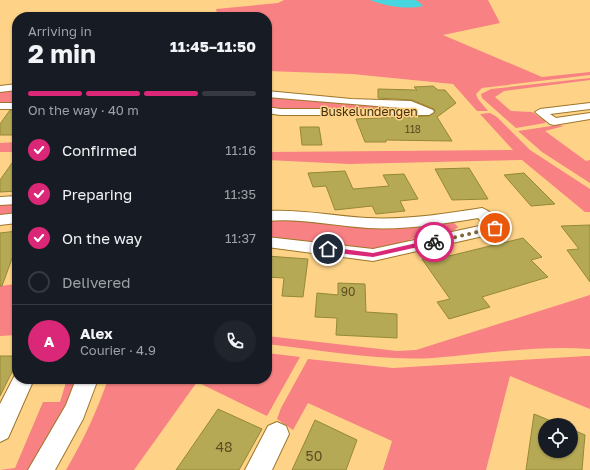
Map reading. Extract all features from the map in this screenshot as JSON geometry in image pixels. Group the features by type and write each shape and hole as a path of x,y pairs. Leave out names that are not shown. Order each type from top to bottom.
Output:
{"street":[{"path":"0,89 12,88"},
{"name":"Buskelundengen","path":"272,94 351,102 411,104 428,112 272,111"},
{"path":"0,106 12,106"},
{"path":"590,106 540,112 554,122 590,116"},
{"path":"0,201 12,200"},
{"path":"272,215 286,214 367,223 437,221 482,213 495,228 373,255 272,243"},
{"path":"0,220 12,219"},
{"path":"0,430 21,384"},
{"path":"41,470 75,412 85,384"},
{"path":"258,470 276,434"}],"shaded area":[{"path":"284,0 488,0 500,23 443,35 542,77 590,72 590,75 482,88 476,94 478,99 488,111 477,111 453,84 352,74 272,71 272,12 217,12 216,9 278,3"},
{"path":"590,78 590,80 504,91 495,97 511,111 532,112 545,121 545,123 516,128 482,98 481,94 491,89"},
{"path":"12,89 12,104 0,105 0,90"},
{"path":"272,97 389,105 389,107 372,111 353,111 343,108 281,109 272,108"},
{"path":"490,113 497,117 530,150 590,189 590,212 585,212 522,160 349,164 272,160 272,152 513,150 480,114"},
{"path":"558,125 564,126 545,131 586,161 590,160 590,183 542,152 518,131"},
{"path":"12,142 12,152 0,152 0,143"},
{"path":"12,203 12,216 0,217 0,204"},
{"path":"272,218 380,225 386,228 413,227 418,224 453,222 458,227 450,234 442,236 435,234 411,239 405,245 375,250 272,239"},
{"path":"12,285 12,335 0,336 0,286"},
{"path":"590,295 590,349 550,348 511,350 412,359 350,354 272,345 272,337 397,351 416,350"},
{"path":"272,354 300,357 267,416 201,384 272,384"},
{"path":"590,356 590,409 510,376 486,470 383,470 392,441 308,403 293,430 277,419 281,408 308,359 393,368"},
{"path":"65,384 77,384 30,470 0,470 15,468 43,402 60,402"},
{"path":"106,384 196,384 134,470 66,470 99,403"}],"water":[{"path":"370,0 414,0 418,1 423,6 410,8 396,7"}],"building":[{"path":"433,86 438,90 445,90 456,103 437,117 452,141 386,140 386,142 365,142 356,119 429,116 435,112 434,109 412,100 378,98 378,89 417,90 414,87"},
{"path":"10,110 12,110 12,135 0,135 0,124"},
{"path":"300,127 319,127 322,145 302,145"},
{"path":"12,163 12,191 0,192 0,180"},
{"path":"469,168 488,199 452,200 435,169"},
{"path":"345,171 353,189 389,186 383,175 404,174 418,199 400,201 405,211 376,214 372,206 335,210 326,186 313,187 308,173"},
{"path":"524,173 555,204 531,206 504,175"},
{"path":"590,225 590,282 567,250 579,249 561,226"},
{"path":"12,232 12,259 2,286 0,286 0,233"},
{"path":"523,238 542,257 531,260 548,277 482,297 490,307 449,319 437,302 450,299 422,259 447,253 449,256"},
{"path":"272,256 308,259 303,297 282,296 284,278 272,277"},
{"path":"338,283 365,284 366,312 397,314 397,338 336,335 337,318 315,317 317,293 338,295"},
{"path":"0,356 12,356 12,372 0,396"},
{"path":"218,409 262,429 239,470 176,470"},
{"path":"534,414 544,418 538,418 538,458 578,458 578,432 585,435 582,470 526,470"},
{"path":"315,420 357,440 346,470 292,470"}],"way so far":[{"path":"434,242 495,228"}],"route":[{"path":"328,249 373,255 434,242"}]}
